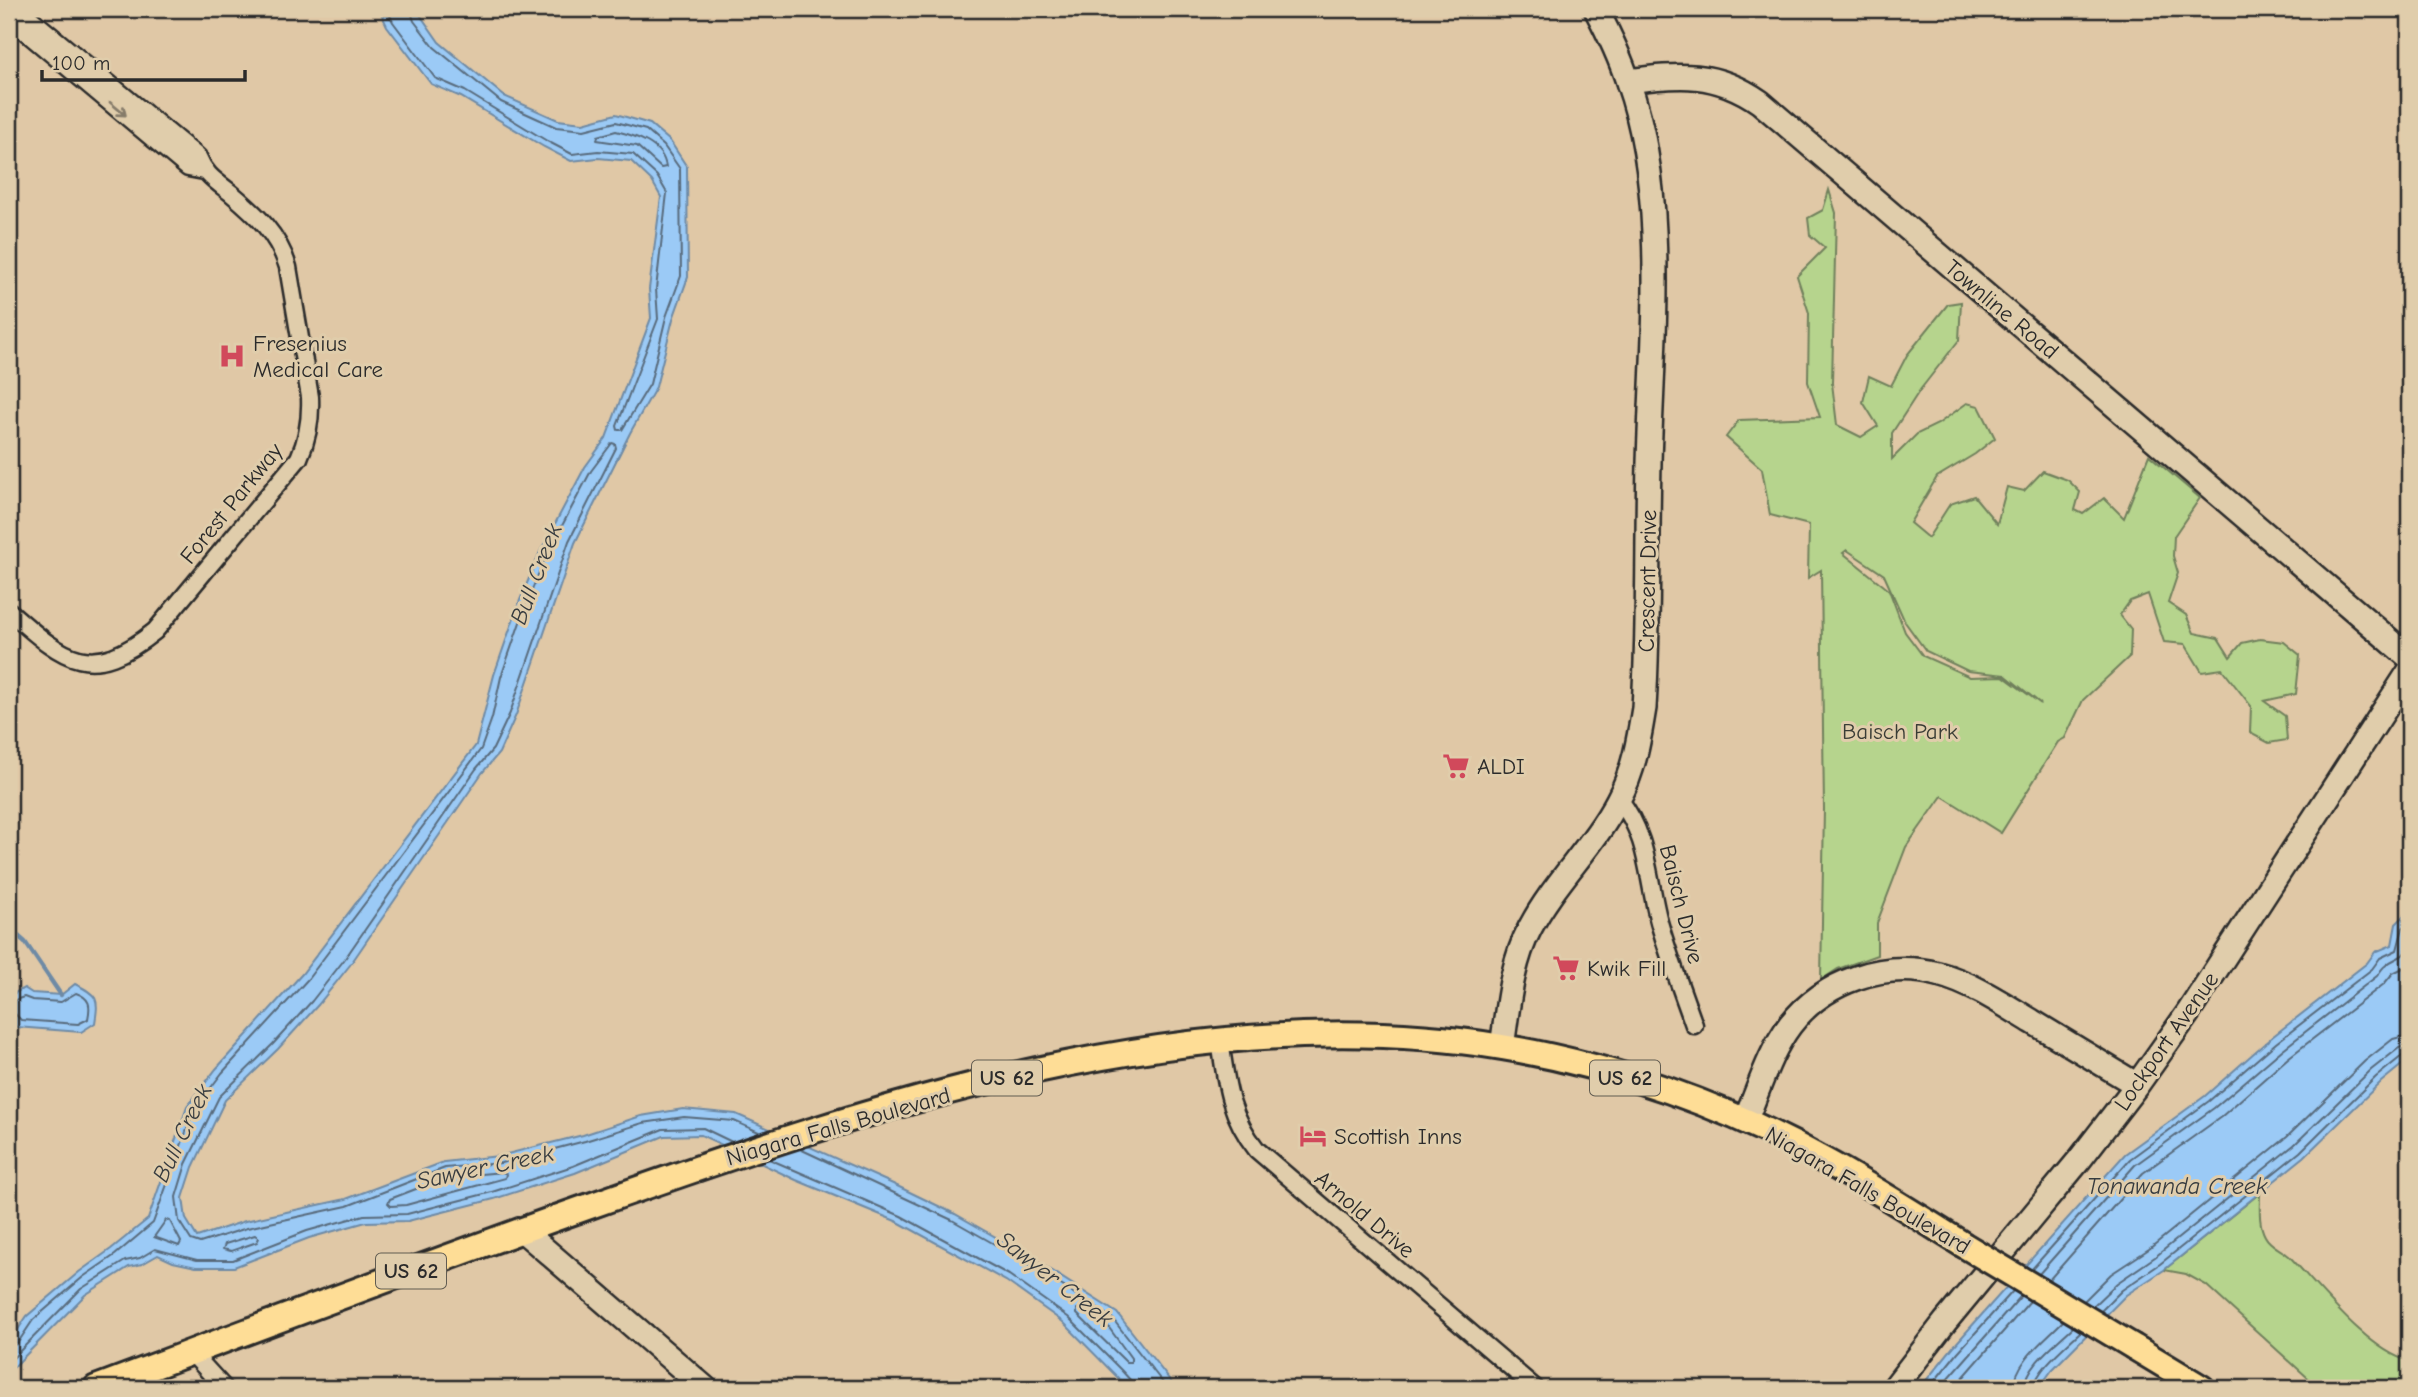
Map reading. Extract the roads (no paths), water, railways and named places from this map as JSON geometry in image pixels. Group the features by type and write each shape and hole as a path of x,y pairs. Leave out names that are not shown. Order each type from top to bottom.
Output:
{"main road":[{"name":"Niagara Falls Boulevard","path":"96,1388 728,1157 877,1110 1116,1055 1220,1040 1359,1034 1407,1036 1502,1047 1577,1064 1698,1101 1823,1159 2202,1388"}],"street":[{"name":"Forest Parkway","path":"9,611 54,649 72,658 95,660 134,648 155,631 299,458 309,428 310,397 288,267 283,251 260,219 204,171 198,157 19,9"},
{"path":"1595,9 1628,81"},
{"name":"Forest Parkway","path":"9,18 188,168 204,171"},
{"name":"Townline Road","path":"1628,81 1669,76 1699,76 1731,85 1760,102 2409,657"},
{"name":"Crescent Drive","path":"1502,1047 1513,975 1527,934 1619,799 1636,756 1644,708 1653,299 1651,198 1643,143 1628,81"},
{"name":"Lockport Avenue","path":"1895,1388 1945,1322 2137,1085 2188,1013 2409,672"},
{"name":"Baisch Drive","path":"1619,799 1635,822 1644,844 1658,919 1694,1025"},
{"path":"1745,1121 1778,1045 1800,1014 1849,980 1889,970 1929,972 1965,984 2137,1085"},
{"name":"Arnold Drive","path":"1220,1040 1232,1108 1241,1129 1257,1150 1535,1388"},
{"path":"523,1230 705,1388"},
{"path":"191,1352 225,1388"}],"water":[{"path":"379,9 416,9 439,42 504,96 558,120 583,123 616,114 650,124 670,141 687,167 688,277 673,319 656,387 575,543 516,715 499,753 482,773 350,965 278,1049 225,1100 193,1167 183,1198 186,1219 197,1237 245,1221 346,1199 444,1162 499,1156 583,1135 641,1116 683,1109 736,1114 893,1184 955,1214 1022,1252 1117,1313 1176,1388 1128,1388 1063,1322 1006,1281 898,1222 796,1180 701,1135 664,1136 575,1173 494,1199 408,1221 366,1222 309,1238 234,1267 196,1267 173,1262 158,1255 142,1264 129,1267 85,1295 9,1372 9,1343 27,1316 148,1219 187,1107 216,1069 302,974 476,745 494,675 520,600 540,552 585,467 606,438 651,318 649,289 661,197 652,181 631,161 598,158 571,161 461,97 431,84 387,26"},
{"name":"Tonawanda Creek","path":"2409,911 2409,1059 2381,1082 2304,1157 2164,1270 2126,1295 2052,1370 2039,1388 1920,1388 1953,1347 2125,1154 2205,1096 2272,1037 2367,963 2375,952 2392,945 2396,924"},
{"path":"75,984 95,998 97,1008 95,1023 81,1032 16,1027 9,1016 11,995 24,988 32,993 61,995"}],"waterway":[{"path":"9,928 25,942 61,995"}],"place":[{"name":"Fresenius Medical Care","path":"232,356"},
{"name":"ALDI","path":"1456,766"},
{"name":"Kwik Fill","path":"1566,968"},
{"name":"Scottish Inns","path":"1313,1136"}],"water label":[{"name":"Bull Creek","path":"536,574"},
{"name":"Bull Creek","path":"182,1133"},
{"name":"Sawyer Creek","path":"485,1167"},
{"name":"Sawyer Creek","path":"1055,1279"}],"park label":[{"name":"Baisch Park","path":"1900,731"}]}
